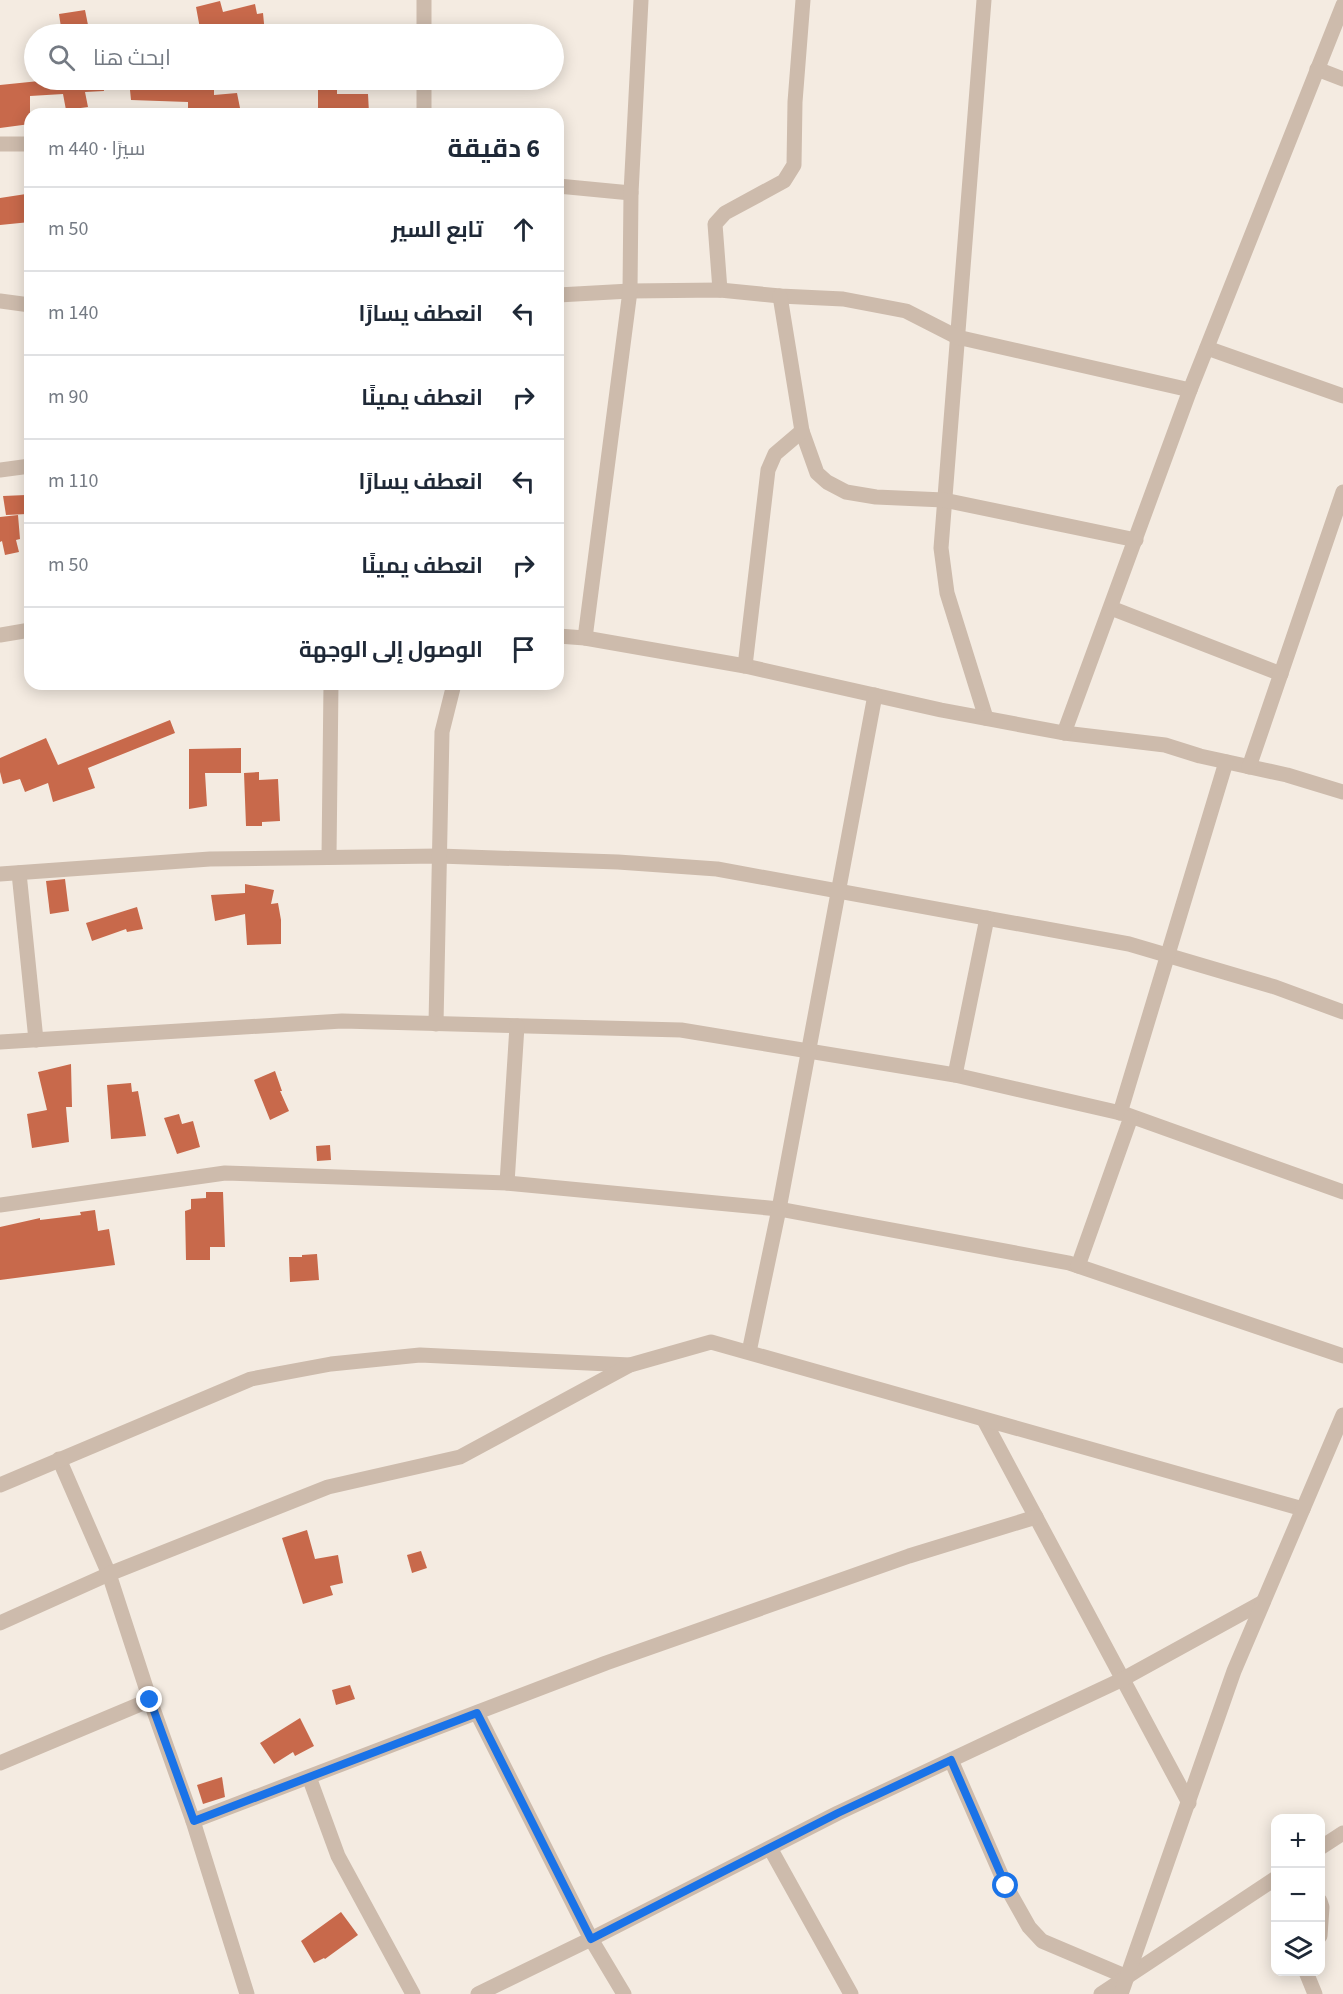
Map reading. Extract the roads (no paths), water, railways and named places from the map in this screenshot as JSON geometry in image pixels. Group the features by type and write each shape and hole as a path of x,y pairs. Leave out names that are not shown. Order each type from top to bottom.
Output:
{"street":[{"path":"585,638 630,291 631,193 641,0"},
{"path":"720,290 716,224 725,213 784,181 794,165 795,102 803,0"},
{"path":"984,0 941,548 947,593 986,718"},
{"path":"419,3 422,24"},
{"path":"1064,733 1190,390 1343,5"},
{"path":"1317,69 1343,79"},
{"path":"424,90 424,108"},
{"path":"0,144 24,144"},
{"path":"564,187 631,193"},
{"path":"564,295 720,290 843,299 906,311 957,337 1190,390"},
{"path":"780,296 802,431 817,473 827,482 846,492 876,497 944,500 1136,540"},
{"path":"0,301 24,304"},
{"path":"1207,348 1343,396"},
{"path":"745,666 768,470 775,454 802,431"},
{"path":"0,470 24,467"},
{"path":"1249,767 1343,492"},
{"path":"1111,608 1281,674"},
{"path":"0,636 24,631"},
{"path":"564,636 585,638 745,666 1064,733 1165,745 1226,762 1287,775 1343,792"},
{"path":"329,857 331,690"},
{"path":"436,1024 442,732 452,690"},
{"path":"749,1352 875,695"},
{"path":"1078,1266 1125,1115 1167,956 1226,762"},
{"path":"0,874 210,859 439,856 618,862 717,869 1129,944 1275,987 1343,1012"},
{"path":"19,873 36,1040"},
{"path":"955,1075 987,918"},
{"path":"0,1042 342,1021 681,1030 955,1075 1125,1115 1343,1192"},
{"path":"507,1183 517,1026"},
{"path":"0,1204 225,1173 507,1183 778,1209 1078,1266 1343,1356"},
{"path":"0,1623 109,1574 328,1487 460,1456 630,1365 711,1342 1303,1509"},
{"path":"0,1485 251,1379 331,1364 420,1355 630,1365"},
{"path":"1121,1994 1234,1671 1343,1415"},
{"path":"984,1420 1189,1803"},
{"path":"59,1459 109,1574 150,1700 194,1821 247,1994"},
{"path":"194,1821 606,1663 909,1556 1036,1517"},
{"path":"478,1994 838,1813 1123,1679 1263,1602"},
{"path":"0,1763 150,1700"},
{"path":"477,1713 591,1939 624,1994"},
{"path":"951,1760 1006,1886 1029,1927 1042,1941 1127,1977"},
{"path":"309,1777 338,1856 413,1994"},
{"path":"1325,1845 1343,1833"},
{"path":"770,1848 851,1994"},
{"path":"1101,1994 1271,1881"},
{"path":"1308,1976 1315,1994"}]}
